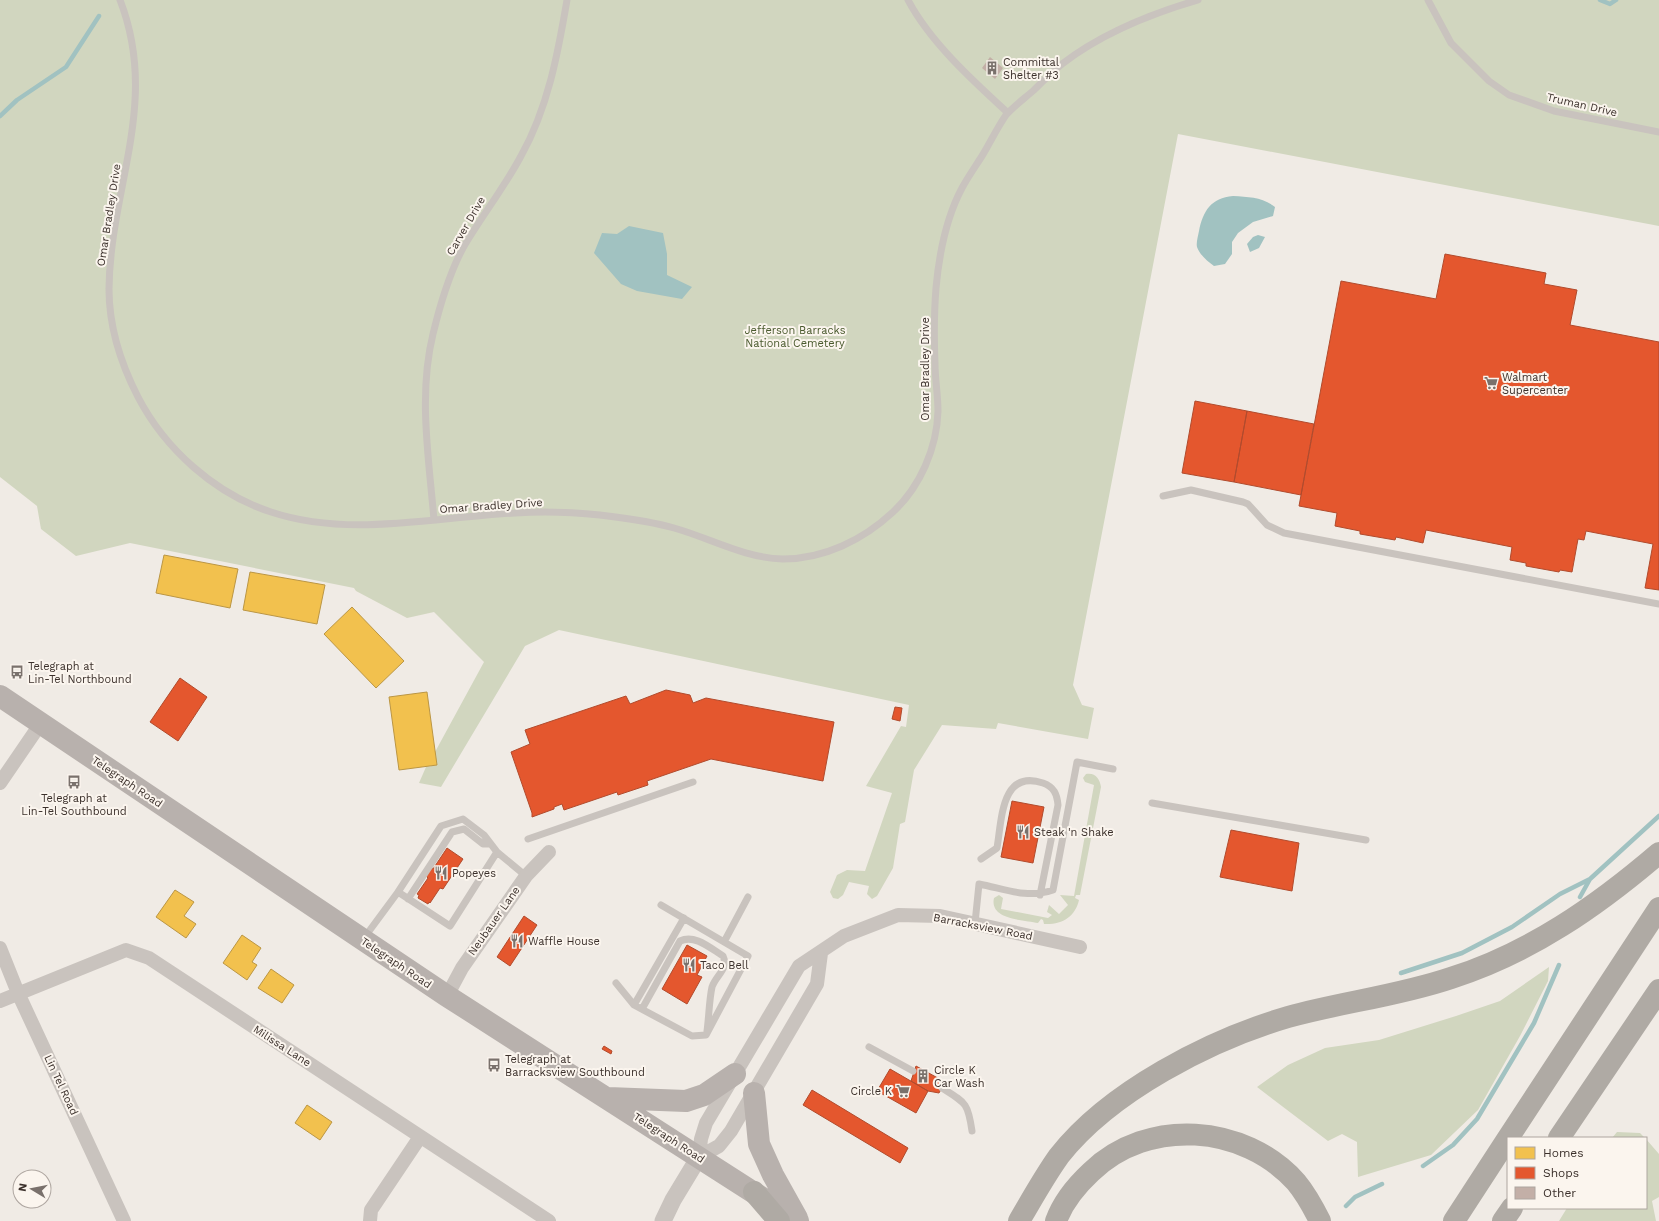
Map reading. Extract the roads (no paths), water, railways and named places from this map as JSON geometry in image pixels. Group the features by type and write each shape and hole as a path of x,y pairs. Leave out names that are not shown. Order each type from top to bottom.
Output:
{"highway":[{"path":"1019,1221 1044,1178 1061,1155 1086,1128 1115,1103 1172,1066 1233,1037 1267,1024 1290,1017 1418,988 1452,978 1494,961 1523,948 1592,907 1624,883 1659,852"},
{"path":"1509,1137 1659,908"},
{"path":"1560,1137 1659,990"},
{"path":"1056,1221 1068,1199 1080,1182 1112,1154 1148,1139 1165,1135 1184,1134 1222,1138 1255,1150 1269,1159 1295,1182 1305,1194 1320,1221"},
{"path":"1454,1221 1507,1140"},
{"path":"754,1192 779,1221"},
{"path":"1503,1221 1511,1209"}],"main road":[{"name":"Telegraph Road","path":"0,696 447,996 798,1221"},
{"path":"606,1098 686,1101 704,1095 735,1074"},
{"path":"754,1093 759,1144 773,1175 798,1221"}],"street":[{"path":"0,783 41,723"},
{"name":"Neubauer Lane","path":"447,996 462,968 526,876 549,852"},
{"name":"Barracksview Road","path":"663,1221 673,1200 699,1158 706,1123 798,966 821,953 844,936 898,915 940,916 1080,947"},
{"name":"Lin Tel Road","path":"0,948 18,993 124,1221"},
{"name":"Milissa Lane","path":"0,1001 126,950 149,958 549,1221"},
{"name":"Barracksview Road","path":"699,1158 719,1146 754,1093 817,984 821,953"},
{"path":"370,1221 371,1210 420,1137"}],"lane":[{"name":"Omar Bradley Drive","path":"120,0 131,29 136,60 136,91 130,154 112,252 109,292 113,327 122,361 136,393 150,417 174,449 212,481 266,511 296,520 368,525 516,513 598,515 671,527 748,554 783,559 821,554 840,548 875,528 910,493 930,452 938,412 934,364 936,287 943,240 960,192 1008,113 1063,64 1092,45 1122,28 1176,6 1198,0"},
{"name":"Carver Drive","path":"434,520 425,391 432,335 445,293 462,250 521,156 534,129 548,93 560,42 567,0"},
{"path":"908,0 914,12 962,71 1008,113"},
{"name":"Truman Drive","path":"1428,0 1451,44 1489,81 1509,95 1554,111 1659,132"},
{"path":"1163,496 1191,490 1210,494 1248,504 1267,525 1284,533 1659,604"},
{"path":"975,924 978,884 1030,895 1053,890 1078,762 1113,769"},
{"path":"981,859 997,848 1005,804 1009,791 1017,783 1024,780 1051,787 1057,794 1058,805 1040,894"},
{"path":"528,838 692,782"},
{"path":"1152,803 1366,840"},
{"path":"363,940 398,892 441,826 463,819 484,836 497,852 526,876"},
{"path":"408,898 452,832 464,829 483,844 489,844"},
{"path":"398,892 450,926 497,852"},
{"path":"724,942 748,897"},
{"path":"661,905 748,956 706,1035"},
{"path":"634,1006 684,918"},
{"path":"642,1009 680,941 686,938 693,938 723,956 725,960 725,966 712,986 706,1035"},
{"path":"616,983 634,1006 692,1036 706,1035"},
{"path":"869,1047 913,1071"},
{"path":"942,1088 961,1100 968,1110 972,1131"}],"water":[{"path":"1233,196 1255,198 1265,201 1275,207 1273,216 1253,222 1238,233 1232,242 1232,254 1225,264 1214,266 1204,258 1197,247 1197,239 1201,224 1209,207 1225,197"},
{"path":"629,226 663,233 667,254 667,275 692,287 682,299 637,291 621,284 594,253 602,233 617,234"},
{"path":"1258,235 1265,237 1259,248 1250,252 1247,244 1253,237"}],"waterway":[{"path":"1600,0 1610,4 1616,0"},
{"path":"0,116 17,100 66,67 99,16"},
{"path":"1580,897 1590,879 1659,816"},
{"path":"1401,973 1462,953 1512,927 1560,894 1590,879"},
{"path":"1423,1166 1453,1145 1477,1119 1534,1023 1559,965"},
{"path":"1346,1206 1355,1197 1382,1184"}],"place":[{"name":"Committal Shelter #3","path":"992,68"},
{"name":"Walmart Supercenter","path":"1491,383"},
{"name":"Telegraph at Lin-Tel Northbound","path":"17,672"},
{"name":"Telegraph at Lin-Tel Southbound","path":"74,782"},
{"name":"Steak 'n Shake","path":"1023,832"},
{"name":"Popeyes","path":"441,873"},
{"name":"Waffle House","path":"517,941"},
{"name":"Taco Bell","path":"689,965"},
{"name":"Telegraph at Barracksview Southbound","path":"494,1065"},
{"name":"Circle K Car Wash","path":"923,1076"},
{"name":"Circle K","path":"903,1091"}],"park label":[{"name":"Jefferson Barracks National Cemetery","path":"795,336"}]}
